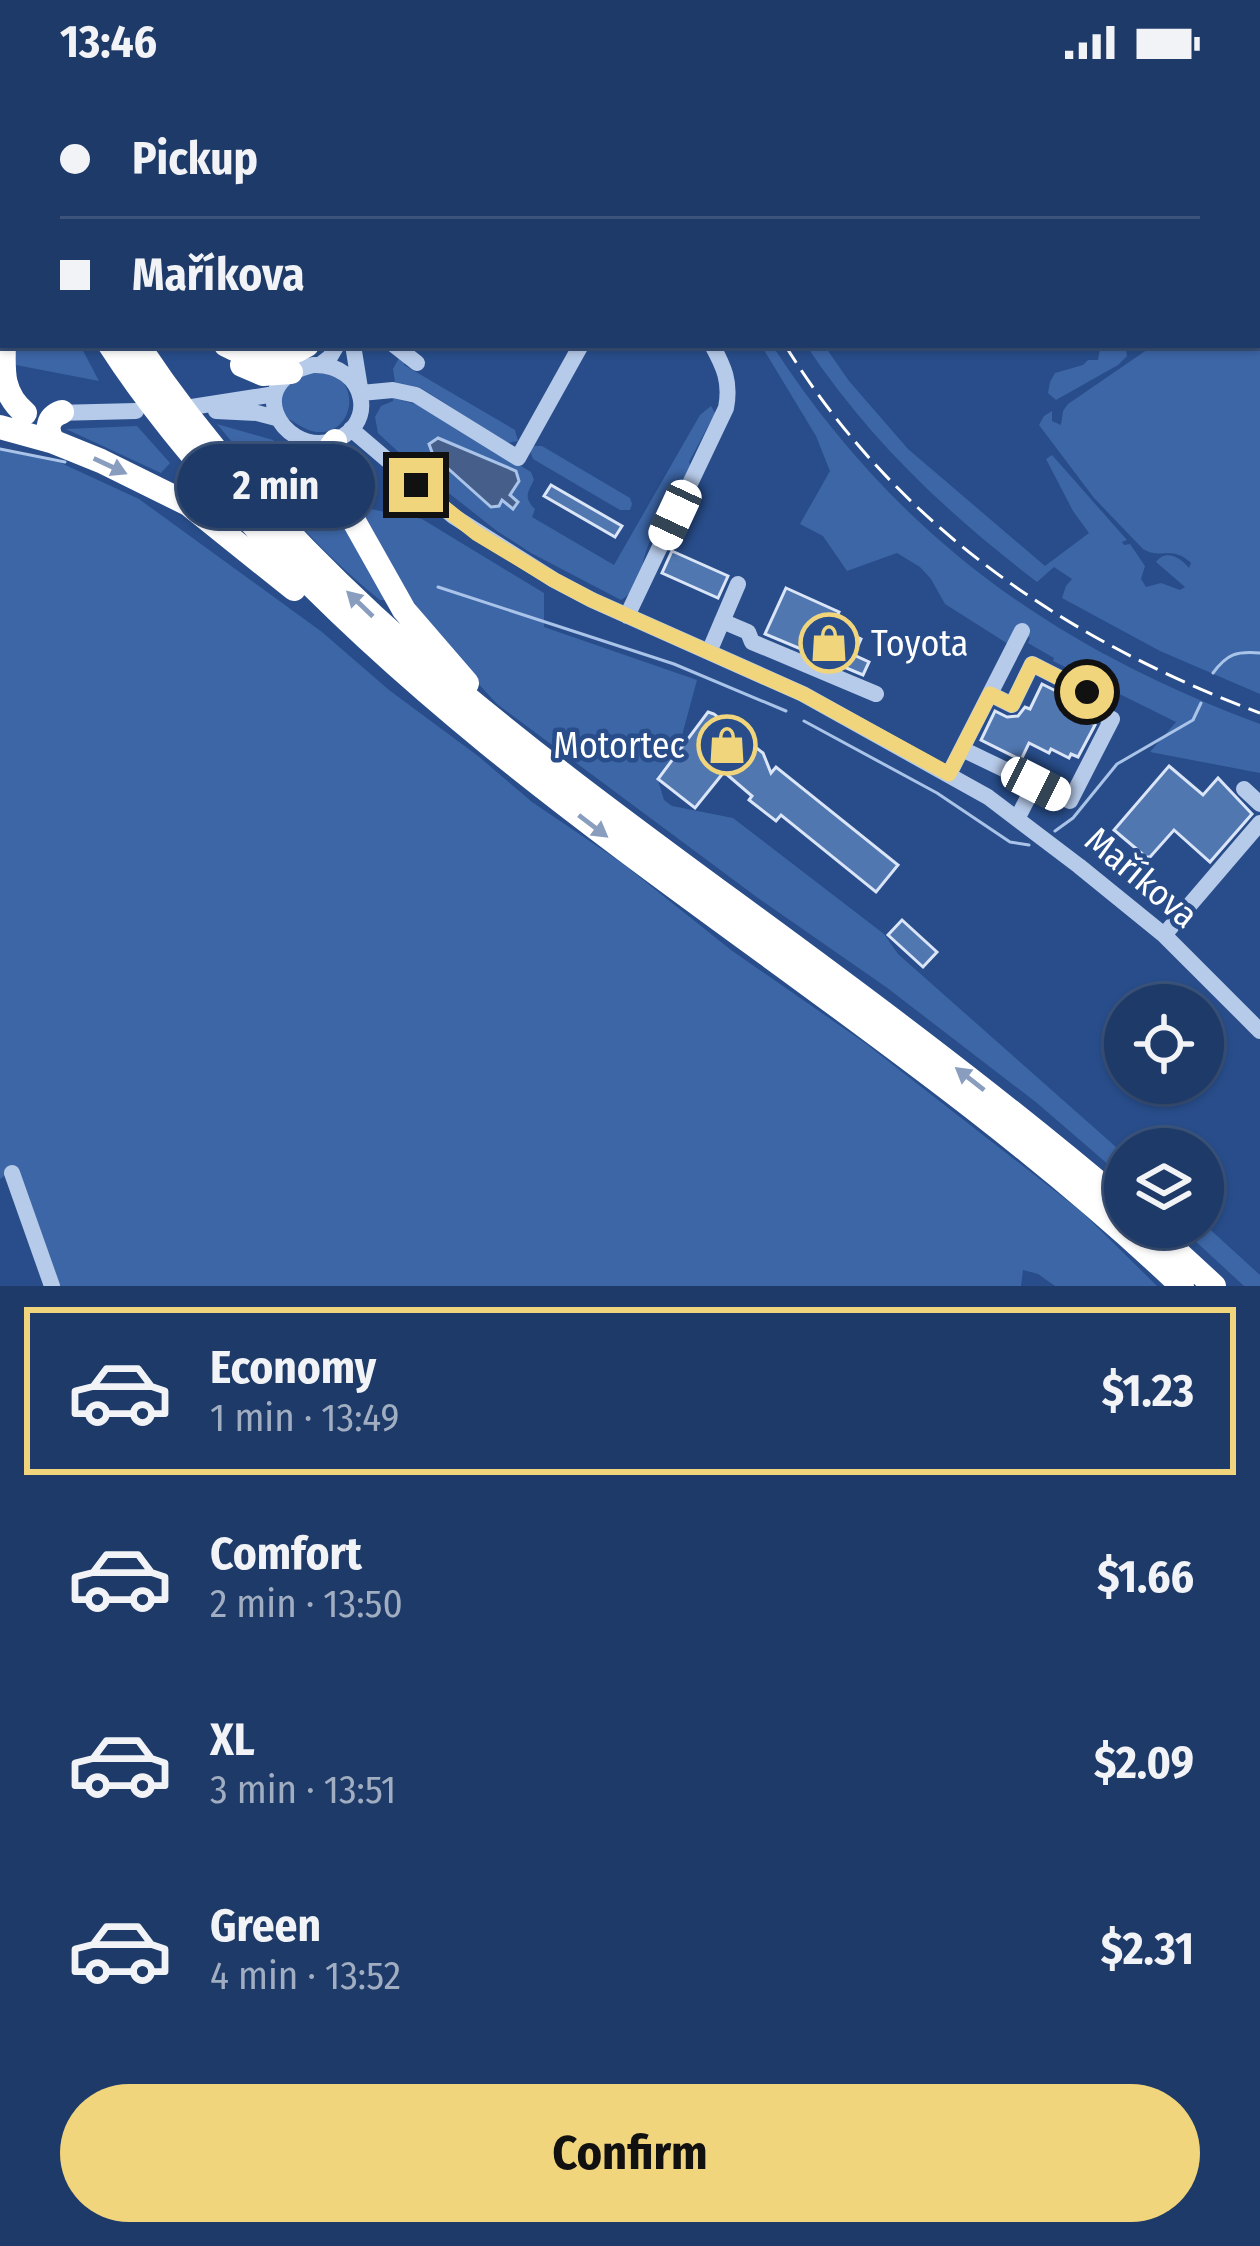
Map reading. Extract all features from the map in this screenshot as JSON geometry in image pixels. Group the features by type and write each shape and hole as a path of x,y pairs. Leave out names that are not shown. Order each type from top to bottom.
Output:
{"highway":[{"path":"4,348 1,378 15,406 12,412"},
{"path":"220,348 257,373 291,372"},
{"path":"233,348 270,358 314,355"},
{"path":"127,350 189,453 308,585 372,646 586,821 945,1087 1182,1286"},
{"path":"127,350 314,560 410,651 609,811 854,990 1104,1187"},
{"path":"54,442 49,425 62,412"},
{"path":"0,427 101,461 188,504 322,614 372,646"},
{"path":"343,435 326,454 328,476 404,610 512,735"},
{"path":"1173,1248 1214,1286"}],"street":[{"path":"275,394 179,410 256,412 276,418 305,441 315,443 343,435 360,412 353,348"},
{"path":"398,348 417,363"},
{"path":"276,418 275,394 282,381 314,355 342,372 360,391 416,395 518,458 579,348"},
{"path":"627,616 726,408 730,390 714,348"},
{"path":"12,412 136,410"},
{"name":"Maříkova","path":"343,435 476,533 554,580 803,694 988,797 1164,935 1260,1031"},
{"path":"709,652 739,584"},
{"path":"722,621 748,632 752,642 876,694"},
{"path":"949,774 1022,631"},
{"path":"962,749 1070,801 1112,719 1081,704 1087,692 1032,664 1012,705 990,694"},
{"path":"1017,819 1036,784"},
{"path":"1244,789 1260,804"},
{"path":"1164,935 1260,824"},
{"path":"13,1173 52,1286"}],"shaded area":[{"path":"15,348 82,348 99,381 16,365"},
{"path":"763,348 774,348 871,473 983,576 1112,658 1260,724 1260,773 1150,752 1176,722 1053,661 1019,631 1008,644 945,604 920,567 897,553 847,571 823,536 800,524 830,471 816,436"},
{"path":"808,348 826,348 908,449 1045,566 1089,533 1046,459 1052,455 1127,540 1124,545 1130,544 1145,566 1141,579 1146,587 1161,583 1180,590 1185,587 1156,562 1168,555 1189,568 1191,563 1178,555 1143,549 1094,498 1039,425 1052,411 1052,421 1061,425 1068,404 1150,348 1260,348 1260,694 1160,651 1062,598 1072,579 1054,567 1037,582 911,473 856,412"},
{"path":"1124,348 1127,356 1056,400 1048,393 1055,373 1098,360 1100,349"},
{"path":"400,356 406,360 404,365 515,430 518,441 507,443 421,388 395,382 393,369"},
{"path":"308,371 328,372 346,386 349,407 339,425 329,431 303,428 282,415 283,393"},
{"path":"393,398 419,405 531,472 532,517 614,565 700,415 711,406 715,413 689,462 687,477 656,527 638,582 621,600 497,531 408,461 378,433 375,417"},
{"path":"217,424 273,440 287,461 327,490 385,600 360,584 305,530 236,453"},
{"path":"137,426 170,463 161,473 66,429"},
{"path":"438,438 516,471 519,481 510,495 518,502 513,509 502,500 491,507 433,455 429,444"},
{"path":"542,446 630,498 630,510 620,510 533,459 530,451"},
{"path":"0,450 61,463 139,499 322,632 532,802 865,1043 1082,1212 1104,1234 1104,1248 1118,1248 1157,1286 1055,1286 1023,1270 1021,1286 56,1286 13,1170 0,1179"},
{"path":"360,507 422,519 544,593 544,627 697,680 678,750 657,777 664,800 672,806 733,818 884,934 898,954 1104,1136 1104,1161 886,987 497,704 443,645 408,594"},
{"path":"1224,1242 1260,1275 1260,1286 1244,1286 1203,1248 1224,1248"}],"building":[{"path":"551,485 622,526 615,537 544,496"},
{"path":"672,551 728,576 718,598 662,573"},
{"path":"786,588 839,612 833,625 861,639 854,655 869,662 863,675 765,634"},
{"path":"1042,684 1070,698 1071,712 1095,725 1078,757 1051,749 1049,753 1029,743 1021,760 981,740 995,711 1018,716 1025,707 1030,709"},
{"path":"708,712 763,753 771,773 776,767 898,865 876,892 781,815 776,821 749,800 752,796 724,772 695,808 658,779"},
{"path":"1169,766 1203,795 1218,778 1252,814 1210,862 1174,830 1146,857 1114,830"},
{"path":"902,920 937,952 923,967 888,935"}],"waterway":[{"path":"0,449 65,462"},
{"path":"438,587 674,664 786,711"},
{"path":"1213,673 1233,655 1260,653"},
{"path":"1055,831 1073,818 1117,764 1193,720 1201,703"},
{"path":"804,721 937,793 1010,842 1029,845"}],"railway":[{"path":"787,348 829,409 879,468 991,569 1119,650 1260,713"}],"place":[{"name":"Toyota","path":"829,643"},
{"name":"Motortec","path":"727,745"}],"route":[{"path":"416,485 476,533 554,580 803,694 949,774 990,694 1012,705 1032,664 1087,692"}]}
